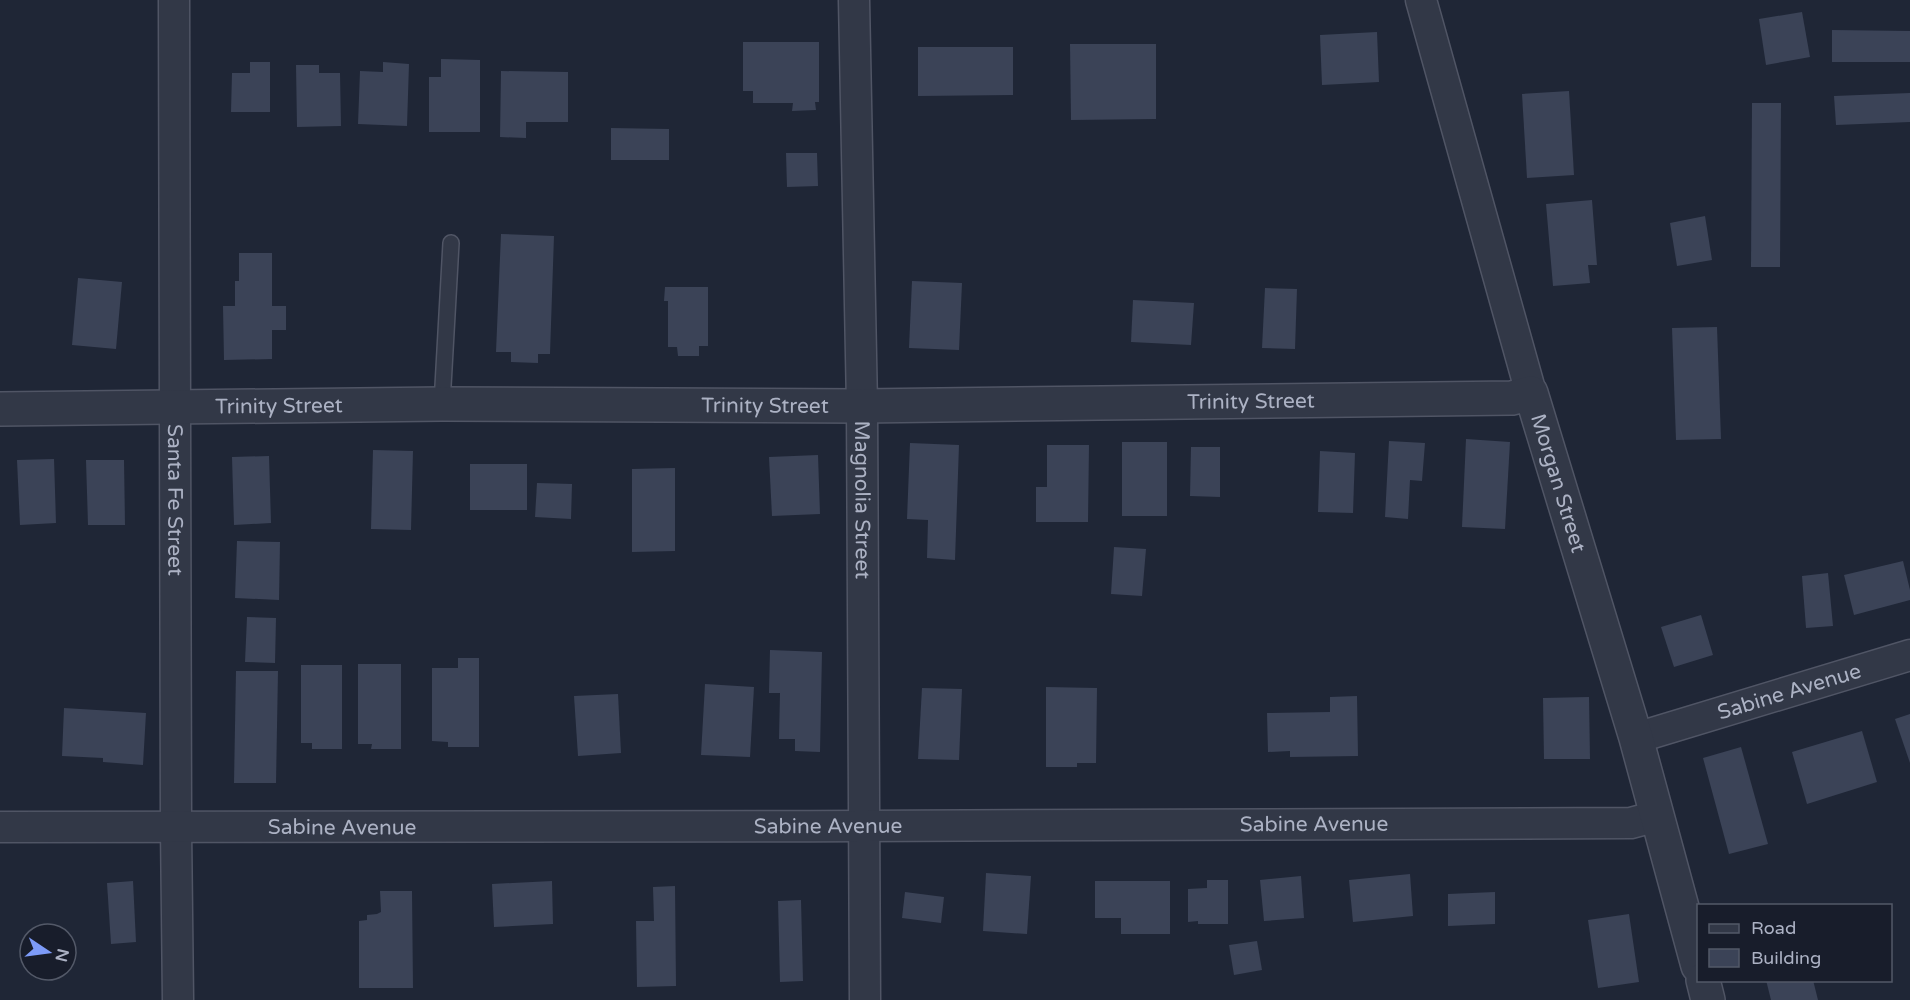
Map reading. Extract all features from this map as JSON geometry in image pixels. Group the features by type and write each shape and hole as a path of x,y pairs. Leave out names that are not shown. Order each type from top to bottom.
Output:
{"street":[{"name":"Santa Fe Street","path":"174,0 178,1000"},
{"name":"Magnolia Street","path":"854,0 862,406 865,1000"},
{"name":"Morgan Street","path":"1421,0 1531,393 1636,738 1697,962"},
{"name":"Trinity Street","path":"0,409 442,404 862,406 1512,398 1531,393"},
{"name":"Sabine Avenue","path":"1636,738 1910,655"},
{"name":"Sabine Avenue","path":"0,827 1631,823 1657,816"},
{"path":"1703,982 1708,1000"}],"lane":[{"path":"442,404 450,243"}],"building":[{"path":"1802,12 1810,57 1766,65 1759,19"},
{"path":"1832,30 1910,31 1910,62 1832,62"},
{"path":"1377,32 1379,82 1322,85 1320,35"},
{"path":"743,42 819,42 819,102 815,102 816,110 792,111 793,103 753,103 753,91 743,91"},
{"path":"1070,44 1156,44 1156,119 1071,120"},
{"path":"918,47 1013,47 1013,95 918,96"},
{"path":"441,59 480,60 480,132 429,132 429,77 441,77"},
{"path":"250,62 270,62 270,112 231,112 232,73 250,73"},
{"path":"383,62 409,64 407,126 358,124 360,71 383,72"},
{"path":"296,65 319,65 319,73 340,73 341,126 297,127"},
{"path":"501,71 568,72 568,122 526,122 526,138 500,137"},
{"path":"1569,91 1574,175 1527,178 1522,94"},
{"path":"1910,93 1910,122 1836,125 1834,96"},
{"path":"1752,103 1781,103 1780,267 1751,267"},
{"path":"611,128 669,129 669,160 611,160"},
{"path":"786,153 817,153 818,186 787,187"},
{"path":"1592,200 1597,265 1588,265 1590,283 1553,286 1546,204"},
{"path":"1705,216 1712,260 1677,266 1670,223"},
{"path":"501,234 554,236 550,354 538,354 538,363 511,362 511,352 496,352"},
{"path":"239,253 272,253 272,306 286,306 286,330 272,330 272,359 224,360 223,306 235,306 235,281 239,281"},
{"path":"78,278 122,282 116,349 72,345"},
{"path":"912,281 962,283 959,350 909,348"},
{"path":"665,287 708,287 708,346 699,346 699,356 678,356 677,347 668,347 668,301 664,301"},
{"path":"1265,288 1297,289 1295,349 1262,348"},
{"path":"1133,300 1194,303 1191,345 1131,342"},
{"path":"1717,327 1721,439 1676,440 1672,328"},
{"path":"1466,439 1510,442 1505,529 1462,527"},
{"path":"1389,441 1425,443 1422,481 1410,480 1408,519 1385,517"},
{"path":"1122,442 1167,442 1167,516 1122,516"},
{"path":"910,443 959,445 955,560 927,558 928,520 907,519"},
{"path":"1047,445 1089,445 1088,522 1036,522 1036,487 1047,487"},
{"path":"1191,447 1220,447 1220,497 1190,496"},
{"path":"373,450 413,451 411,530 371,529"},
{"path":"1320,451 1355,453 1353,513 1318,512"},
{"path":"818,455 820,514 772,516 769,457"},
{"path":"269,456 271,523 234,525 232,457"},
{"path":"54,459 56,523 20,525 17,460"},
{"path":"86,460 124,460 125,525 88,525"},
{"path":"470,464 527,464 527,510 470,510"},
{"path":"675,468 675,551 632,552 632,469"},
{"path":"537,483 572,484 571,519 535,517"},
{"path":"237,541 280,542 279,600 235,598"},
{"path":"1114,547 1146,549 1142,596 1111,594"},
{"path":"1903,561 1910,600 1854,615 1844,575"},
{"path":"1828,573 1833,626 1806,628 1802,576"},
{"path":"1701,615 1713,655 1674,667 1661,627"},
{"path":"247,617 276,618 275,663 245,662"},
{"path":"770,650 822,652 820,752 795,751 795,739 779,739 780,693 769,693"},
{"path":"458,658 479,658 479,747 448,747 448,742 432,741 432,668 458,668"},
{"path":"358,664 401,664 401,749 371,749 372,744 358,744"},
{"path":"301,665 342,665 342,749 312,749 312,743 301,743"},
{"path":"236,671 278,671 276,783 234,783"},
{"path":"705,684 754,687 750,757 701,755"},
{"path":"1046,687 1097,688 1096,763 1077,763 1077,767 1046,767"},
{"path":"922,688 962,689 959,760 918,759"},
{"path":"618,694 621,753 578,756 574,696"},
{"path":"1357,696 1358,756 1290,757 1290,751 1268,752 1267,713 1330,712 1330,697"},
{"path":"1589,697 1590,759 1544,759 1543,698"},
{"path":"64,708 146,713 143,765 103,762 103,758 62,756"},
{"path":"1910,714 1910,763 1895,719"},
{"path":"1862,731 1877,782 1807,804 1792,752"},
{"path":"1741,747 1768,844 1729,854 1703,758"},
{"path":"986,873 1031,876 1027,934 983,931"},
{"path":"1410,874 1413,916 1353,922 1349,880"},
{"path":"1301,876 1304,918 1264,921 1260,880"},
{"path":"1207,880 1228,880 1228,924 1188,922 1188,889 1207,888"},
{"path":"133,881 136,942 111,944 107,883"},
{"path":"552,881 553,924 494,927 492,884"},
{"path":"1095,881 1170,881 1170,934 1121,934 1121,918 1095,918"},
{"path":"675,886 676,986 637,987 636,921 654,921 653,887"},
{"path":"380,891 412,891 413,988 359,988 359,921 367,920 367,915 381,912"},
{"path":"905,892 944,897 941,923 902,918"},
{"path":"1495,892 1495,924 1448,926 1448,894"},
{"path":"801,900 803,981 780,982 778,901"},
{"path":"1629,914 1639,982 1598,988 1588,920"},
{"path":"1257,941 1262,970 1234,975 1229,945"},
{"path":"1766,982 1814,982 1818,1000 1771,1000"}]}
